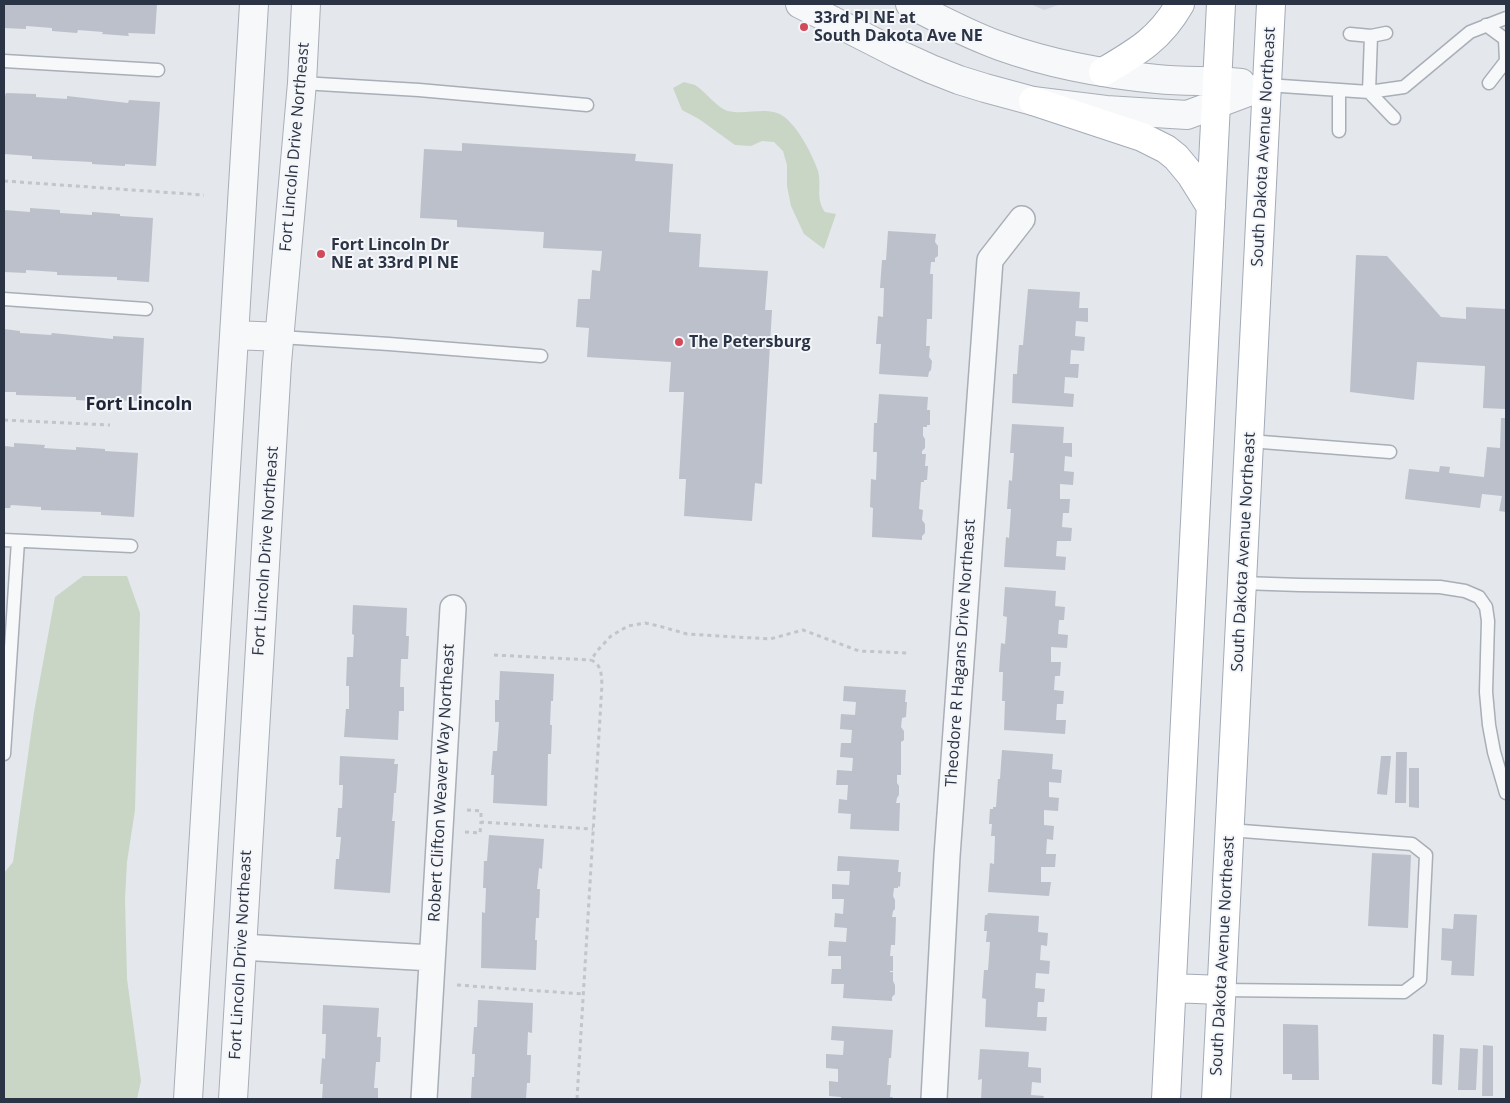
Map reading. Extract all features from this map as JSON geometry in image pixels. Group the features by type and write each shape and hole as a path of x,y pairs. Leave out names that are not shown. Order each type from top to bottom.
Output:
{"main road":[{"path":"1103,72 1141,49 1152,40 1164,29 1180,4"},
{"path":"1166,1099 1221,4"},
{"name":"South Dakota Avenue Northeast","path":"1216,1099 1271,4"},
{"path":"1033,100 1142,137 1166,150 1184,166 1211,207"},
{"path":"1172,988 1221,990"}],"street":[{"path":"188,1099 254,4"},
{"name":"Fort Lincoln Drive Northeast","path":"233,1099 280,337 302,83 306,4"},
{"path":"800,4 931,69 985,88 1033,100 1134,113 1187,115 1217,92"},
{"path":"910,4 962,30 1000,46 1069,65 1103,72 1158,79 1217,92 1267,85"},
{"name":"Theodore R Hagans Drive Northeast","path":"934,1099 947,856 990,260 1022,219"},
{"path":"235,335 280,337"},
{"name":"Robert Clifton Weaver Way Northeast","path":"424,1099 453,608"},
{"path":"242,947 432,958"}],"lane":[{"path":"1267,85 1369,92 1404,87 1470,32 1506,18"},
{"path":"1486,25 1504,39 1505,46 1506,61 1490,83"},
{"path":"1350,34 1371,36 1386,33"},
{"path":"1371,36 1369,92 1394,118"},
{"path":"4,61 158,70"},
{"path":"302,83 419,90 587,105"},
{"path":"1339,90 1339,131"},
{"path":"4,299 146,309"},
{"path":"280,337 541,356"},
{"path":"1249,441 1390,452"},
{"path":"4,540 131,546"},
{"path":"4,754 18,541"},
{"path":"1242,583 1300,586 1440,587 1465,591 1478,597 1486,607 1488,621 1486,692 1489,725 1506,793"},
{"path":"1221,990 1404,992 1420,980 1426,855 1412,844 1229,830"}],"path":[{"path":"4,181 204,195"},
{"path":"4,420 110,425"},
{"path":"592,660 597,651 611,636 628,626 645,623 687,634 770,639 803,630 859,651 908,653"},
{"path":"494,655 592,660 597,662 600,668 602,684 577,1099"},
{"path":"457,831 480,833 481,822 481,811 459,809"},
{"path":"481,822 593,829"},
{"path":"449,985 583,994"}],"shaded area":[{"path":"1030,4 1061,4 1044,10"}],"green space":[{"path":"684,82 695,85 715,103 728,111 765,111 777,113 783,116 796,129 812,156 818,171 819,197 822,207 825,212 836,214 824,249 804,234 791,206 787,186 787,165 783,151 774,142 762,141 751,146 735,145 699,119 682,110 673,88"},
{"path":"83,576 127,576 140,613 135,810 127,862 125,899 127,979 141,1081 137,1099 4,1099 4,873 13,862 34,712 55,597"}],"building":[{"path":"4,4 157,4 155,34 128,33 129,36 78,30 77,33 52,31 52,28 26,26 26,29 4,28"},
{"path":"6,93 36,94 36,97 67,99 67,96 128,103 129,100 160,102 156,166 92,164 92,162 32,159 32,156 4,154 4,96"},
{"name":"The Petersburg","path":"462,143 636,154 635,161 673,164 669,232 701,234 699,267 768,271 765,310 772,310 762,484 755,483 752,521 684,516 686,479 679,479 684,392 669,392 671,362 587,357 589,328 576,327 578,299 590,299 592,270 600,271 602,251 543,248 544,232 457,227 457,220 420,218 424,149 462,151"},
{"path":"30,208 60,210 60,213 92,215 92,212 153,218 149,282 117,280 117,277 57,275 57,272 26,270 26,273 4,272 4,210 30,212"},
{"path":"888,231 936,234 935,242 938,246 938,256 935,258 935,262 931,262 930,274 933,274 932,319 927,319 926,346 930,346 929,357 932,361 928,377 879,374 881,344 876,344 878,316 883,317 884,288 880,288 882,260 886,260"},
{"path":"1356,255 1387,256 1441,317 1466,319 1466,307 1506,309 1506,409 1483,408 1485,366 1417,362 1414,400 1350,392"},
{"path":"1028,289 1080,292 1079,308 1088,308 1088,322 1076,321 1075,336 1085,337 1084,351 1071,350 1070,364 1079,364 1078,378 1065,377 1064,393 1074,394 1073,407 1012,403 1013,374 1017,374 1019,345 1023,345"},
{"path":"4,329 20,331 20,333 51,335 52,333 113,339 113,336 144,338 141,401 76,400 76,397 16,395 16,392 4,392"},
{"path":"879,394 928,397 927,410 930,410 930,425 923,427 925,448 922,451 922,454 926,454 925,466 928,466 927,480 921,482 919,509 923,510 922,520 925,524 925,533 922,536 922,540 872,537 871,479 876,480 877,452 873,452 874,423 877,423"},
{"path":"1501,418 1506,418 1506,512 1499,511 1502,496 1482,494 1480,508 1405,499 1409,469 1439,472 1440,466 1450,467 1449,473 1484,477 1487,447 1500,448"},
{"path":"1012,424 1064,427 1063,443 1072,443 1072,457 1065,456 1064,471 1074,472 1073,485 1060,484 1060,499 1070,499 1069,513 1063,513 1062,527 1072,528 1071,541 1057,541 1056,556 1066,557 1065,570 1004,567 1006,537 1009,538 1011,509 1007,509 1009,480 1012,481 1014,453 1010,453"},
{"path":"14,443 45,445 44,448 76,450 76,447 138,453 134,517 101,515 101,512 41,510 41,507 11,505 10,508 4,508 4,446 14,447"},
{"path":"1005,587 1056,591 1055,606 1065,607 1064,620 1059,620 1058,634 1068,635 1067,648 1051,647 1051,662 1061,662 1060,676 1055,676 1054,690 1064,691 1063,704 1057,704 1056,720 1066,720 1065,734 1004,730 1003,672 999,672 1001,643 1005,644 1007,617 1003,616"},
{"path":"353,605 407,608 406,636 409,636 408,659 401,659 400,687 404,687 404,711 399,711 398,740 344,737 346,709 349,709 349,686 346,686 347,657 353,657"},
{"path":"500,671 554,674 550,725 552,725 551,754 548,754 547,806 493,803 494,775 491,775 493,751 497,751 499,722 495,722 495,700 499,700"},
{"path":"844,686 906,690 906,717 902,718 901,727 904,731 904,740 901,742 901,775 897,775 899,795 896,803 900,803 899,831 850,829 851,814 838,813 839,799 847,800 848,785 836,785 837,770 852,771 853,758 840,757 841,743 851,743 852,730 840,729 841,714 855,715 856,702 843,701"},
{"path":"1002,750 1053,754 1052,769 1062,770 1061,783 1049,782 1049,797 1059,798 1058,811 1044,810 1044,825 1054,826 1053,840 1047,839 1046,854 1056,854 1055,867 1041,867 1041,882 1051,882 1049,896 988,892 990,863 994,864 995,836 991,836 992,824 989,824 990,809 996,807"},
{"path":"1396,752 1407,752 1406,803 1395,803"},
{"path":"340,756 395,759 394,764 398,764 392,821 395,821 390,893 334,889 336,859 339,859 341,837 336,837 338,808 342,808 343,785 339,785"},
{"path":"1381,756 1391,756 1387,795 1377,794"},
{"path":"1409,768 1419,768 1419,808 1409,807"},
{"path":"489,835 544,839 542,869 539,868 537,889 540,889 539,918 536,918 536,970 481,968 482,912 485,913 486,888 483,888 484,861 487,861"},
{"path":"1372,853 1411,855 1408,928 1368,926"},
{"path":"838,856 899,860 898,872 901,872 900,887 894,888 895,909 892,917 896,917 895,945 891,945 890,956 893,956 893,971 890,972 893,972 895,985 895,994 892,997 892,1001 843,998 844,984 831,984 832,969 841,969 841,956 828,956 829,941 846,942 847,928 834,927 835,913 843,914 844,899 832,899 832,884 849,885 850,871 837,871"},
{"path":"988,913 1039,916 1038,932 1048,933 1047,946 1041,945 1040,960 1050,961 1049,974 1036,973 1035,988 1045,989 1044,1002 1038,1002 1037,1017 1047,1017 1046,1031 985,1027 986,999 982,998 984,970 988,970 990,942 986,942 987,931 984,931 985,915"},
{"path":"1454,914 1477,915 1474,976 1451,975 1452,961 1441,960 1442,928 1453,929"},
{"path":"478,1000 533,1003 532,1033 528,1032 527,1055 531,1055 530,1083 527,1083 526,1099 471,1099 475,1054 472,1054 474,1027 477,1027"},
{"path":"323,1005 379,1008 377,1037 381,1037 380,1062 376,1062 374,1088 378,1088 378,1099 322,1099 323,1084 320,1084 322,1058 325,1059 326,1034 322,1034"},
{"path":"1283,1024 1318,1025 1319,1080 1292,1080 1292,1074 1283,1074"},
{"path":"832,1026 893,1030 887,1085 891,1085 890,1097 893,1097 892,1099 841,1099 841,1097 829,1096 829,1081 838,1082 838,1069 826,1068 826,1054 843,1055 844,1041 831,1040"},
{"path":"1433,1034 1444,1035 1442,1085 1432,1084"},
{"path":"1483,1045 1493,1046 1493,1096 1482,1096"},
{"path":"1460,1048 1478,1049 1476,1090 1458,1090"},
{"path":"980,1049 1029,1052 1028,1067 1041,1068 1041,1083 1032,1082 1031,1095 1044,1096 1043,1099 981,1099 982,1079 978,1080"}],"place":[{"name":"33rd Pl NE at South Dakota Ave NE","path":"804,27"},
{"name":"Fort Lincoln Dr NE at 33rd Pl NE","path":"321,254"},
{"name":"The Petersburg","path":"679,342"}],"district":[{"name":"Fort Lincoln","path":"139,405"}]}
